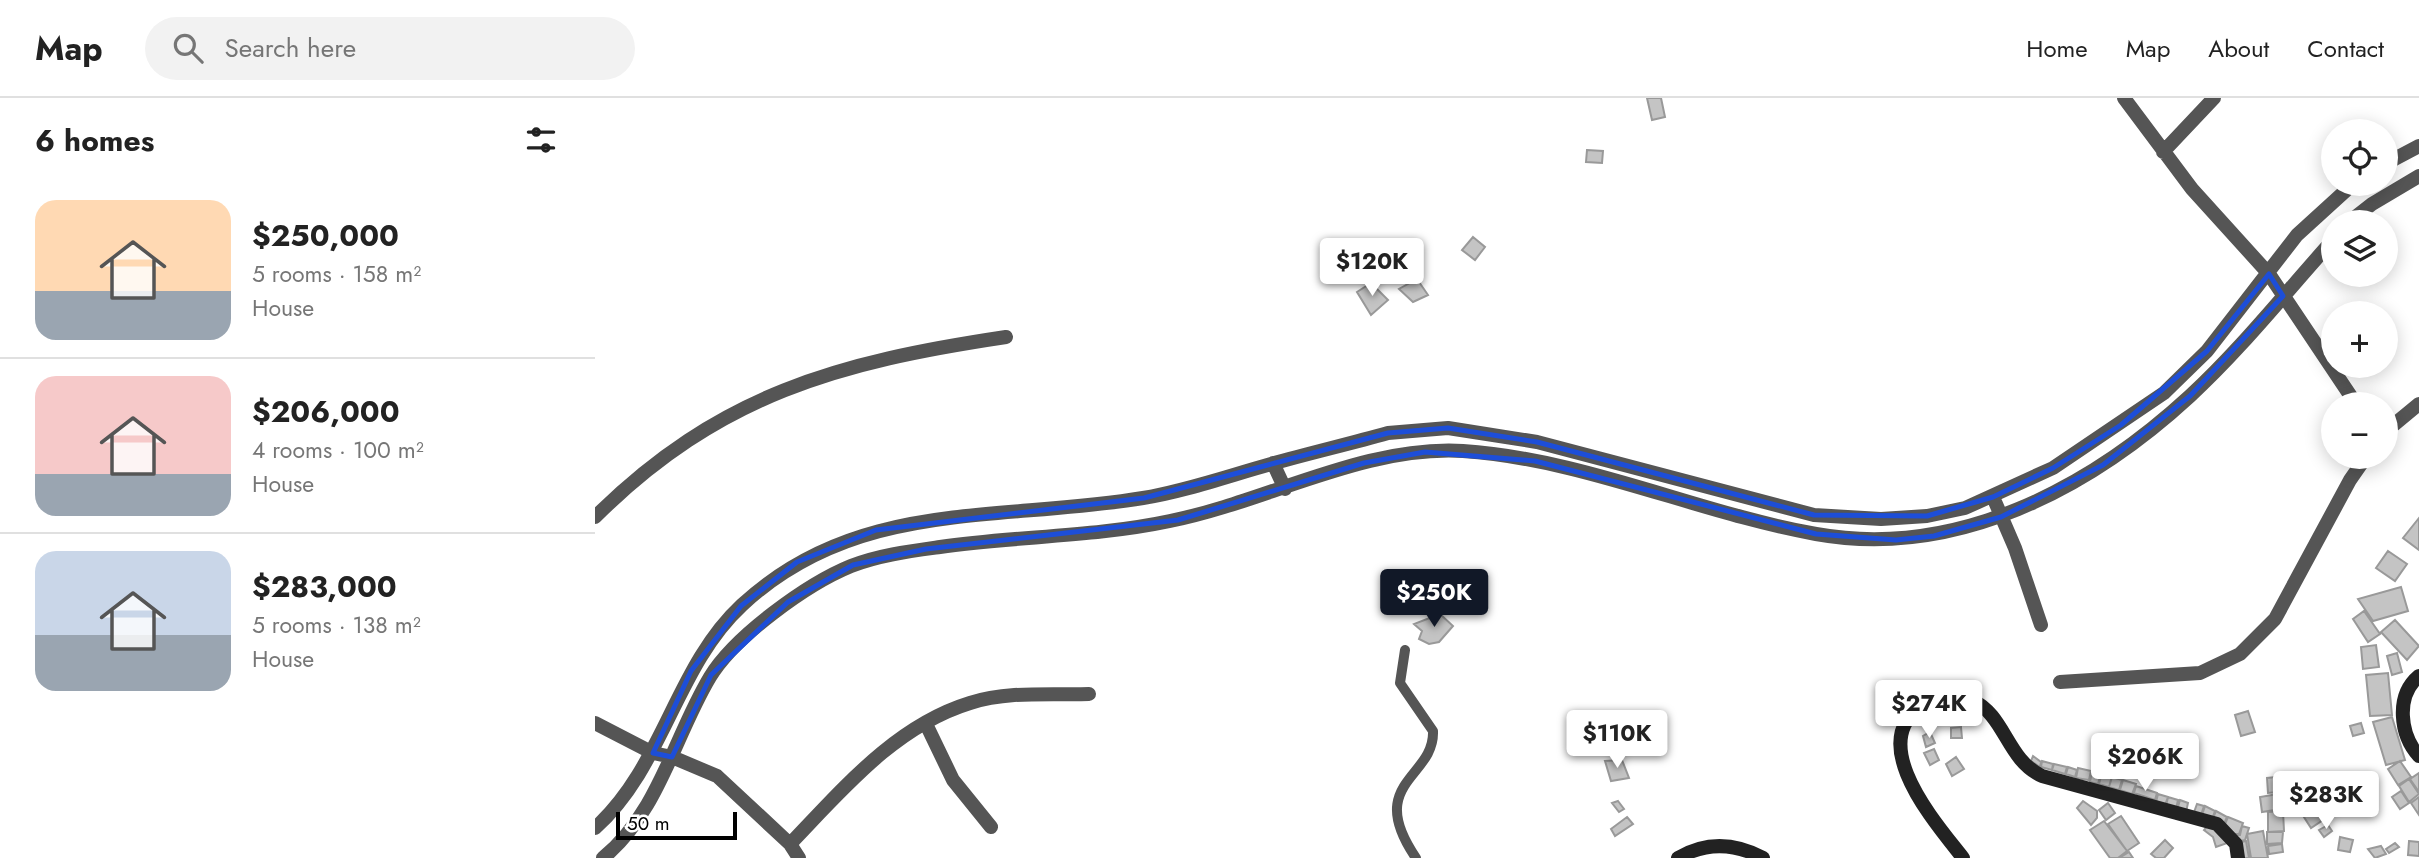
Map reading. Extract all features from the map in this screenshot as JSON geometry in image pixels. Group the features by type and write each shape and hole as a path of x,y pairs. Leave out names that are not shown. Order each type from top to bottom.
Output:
{"main road":[{"path":"2419,676 2405,696 2403,714 2405,735 2419,756"},
{"path":"1963,858 1931,818 1903,769 1900,749 1912,716 1929,702 1948,695 1969,698 1981,705 1994,719 2026,769 2042,776 2217,824 2230,836 2238,858"},
{"path":"1678,858 1700,848 1724,845 1745,848 1763,858"}],"street":[{"path":"2124,98 2163,152 2269,274 2348,392"},
{"path":"2163,152 2214,98"},
{"path":"2398,157 2419,146"},
{"path":"2364,210 2419,176"},
{"path":"595,828 629,791 653,753 691,671 713,637 741,606 767,584 797,562 835,543 909,523 1144,498 1273,463 1416,429 1475,430 1537,442 1814,515 1861,520 1927,516 1965,508 2053,468 2164,393 2207,351 2297,236 2340,196"},
{"path":"603,858 635,820 672,757 711,675 737,645 787,602 853,565 888,555 974,542 1134,528 1178,520 1402,453 1462,451 1535,461 1816,534 1896,540 1934,536 2001,517 2103,465 2147,433 2231,355 2321,253"},
{"path":"595,517 635,477 742,407 814,377 860,364 930,348 1006,337"},
{"path":"2398,421 2419,404"},
{"path":"1535,461 1537,442"},
{"path":"1273,463 1285,489"},
{"path":"2060,682 2200,673 2241,654 2275,618 2358,469"},
{"path":"1993,497 2041,625"},
{"path":"1753,519 1756,498"},
{"path":"790,844 869,764 926,724 972,702 996,698 1089,694"},
{"path":"595,723 653,753 672,757 717,776 790,844 799,858"},
{"path":"926,724 953,780 991,827"}],"lane":[{"path":"1405,650 1400,683 1433,731 1430,750 1399,792 1401,828 1416,858"}],"highlighted area":[{"path":"2269,274 2283,296 2190,396 2103,465 2001,517 1934,536 1896,540 1816,534 1535,461 1425,452 1364,463 1178,520 926,549 853,565 788,602 711,675 672,757 653,753 691,671 741,606 797,562 876,530 1144,498 1388,433 1448,428 1537,442 1814,515 1927,516 1993,497 2053,468 2121,425 2207,351"}],"building":[{"path":"1647,98 1661,98 1665,117 1652,120"},
{"path":"1587,150 1603,151 1602,163 1586,162"},
{"path":"1473,237 1485,247 1475,260 1462,250"},
{"path":"1417,279 1428,295 1413,302 1399,289"},
{"path":"1371,283 1388,300 1371,315 1357,292"},
{"path":"2419,518 2419,550 2403,538"},
{"path":"2388,551 2407,564 2395,581 2376,568"},
{"path":"2401,587 2408,611 2373,621 2358,599"},
{"path":"2364,611 2380,634 2368,642 2353,619"},
{"path":"1440,614 1453,626 1439,642 1429,644 1419,639 1422,631 1414,624"},
{"path":"2395,620 2419,646 2407,660 2381,632"},
{"path":"2376,645 2379,667 2363,669 2361,647"},
{"path":"2397,653 2402,672 2392,675 2387,656"},
{"path":"2388,673 2392,715 2370,716 2366,675"},
{"path":"2248,711 2255,732 2241,736 2235,715"},
{"path":"2392,717 2405,760 2386,765 2373,722"},
{"path":"2361,723 2364,733 2353,736 2350,726"},
{"path":"1961,727 1962,738 1951,738 1951,728"},
{"path":"1930,732 1935,743 1926,747 1923,736"},
{"path":"1934,749 1939,760 1930,765 1924,753"},
{"path":"2033,756 2041,762 2040,767 2031,761"},
{"path":"1956,757 1964,769 1952,776 1946,764"},
{"path":"1622,760 1629,778 1611,781 1605,761"},
{"path":"2042,761 2053,764 2052,770 2041,767"},
{"path":"2400,761 2411,777 2398,785 2388,769"},
{"path":"2054,764 2067,767 2065,774 2052,770"},
{"path":"2068,767 2077,770 2075,777 2066,774"},
{"path":"2078,768 2091,771 2089,780 2076,778"},
{"path":"2092,771 2101,773 2098,784 2090,782"},
{"path":"2102,773 2112,776 2109,787 2099,784"},
{"path":"2419,773 2419,792 2410,779"},
{"path":"2112,777 2122,780 2119,790 2109,787"},
{"path":"2276,777 2277,792 2268,793 2267,778"},
{"path":"2409,779 2419,794 2409,802 2399,786"},
{"path":"2123,780 2136,784 2132,794 2120,790"},
{"path":"2136,786 2157,793 2155,800 2134,793"},
{"path":"2401,791 2409,803 2400,809 2392,797"},
{"path":"2284,793 2287,808 2262,812 2260,797"},
{"path":"2158,794 2168,797 2165,805 2156,802"},
{"path":"2168,797 2178,800 2176,809 2166,806"},
{"path":"2419,797 2419,815 2411,803"},
{"path":"2180,800 2188,803 2186,812 2177,810"},
{"path":"1618,801 1624,809 1619,812 1612,803"},
{"path":"2083,801 2097,811 2097,818 2091,825 2077,808"},
{"path":"2108,803 2115,813 2106,820 2099,810"},
{"path":"2197,804 2204,806 2200,818 2193,815"},
{"path":"2316,804 2326,818 2311,828 2302,814"},
{"path":"2205,806 2215,811 2211,822 2201,818"},
{"path":"2216,811 2227,817 2223,826 2212,821"},
{"path":"2283,811 2284,831 2268,832 2268,812"},
{"path":"2121,816 2139,843 2127,851 2108,824"},
{"path":"1627,817 1633,824 1615,836 1611,829"},
{"path":"2228,817 2243,823 2239,834 2231,834 2224,827"},
{"path":"2104,821 2127,851 2118,858 2110,858 2090,830"},
{"path":"2209,824 2233,841 2216,847 2213,837 2204,830"},
{"path":"2328,825 2332,831 2324,837 2319,830"},
{"path":"2242,826 2249,828 2245,840 2236,842 2232,835 2240,835"},
{"path":"2263,831 2268,858 2251,858 2247,834"},
{"path":"2267,832 2283,832 2282,843 2267,844"},
{"path":"2340,837 2353,840 2350,852 2338,850"},
{"path":"2165,840 2173,848 2164,858 2156,858 2151,854"},
{"path":"2246,841 2249,858 2240,858 2237,843"},
{"path":"2409,841 2419,842 2419,856 2408,855"},
{"path":"2395,843 2399,847 2389,853 2386,849"},
{"path":"2282,844 2283,852 2269,854 2268,846"},
{"path":"2381,846 2386,854 2375,858 2368,849"},
{"path":"2129,852 2133,858 2119,858"}]}
